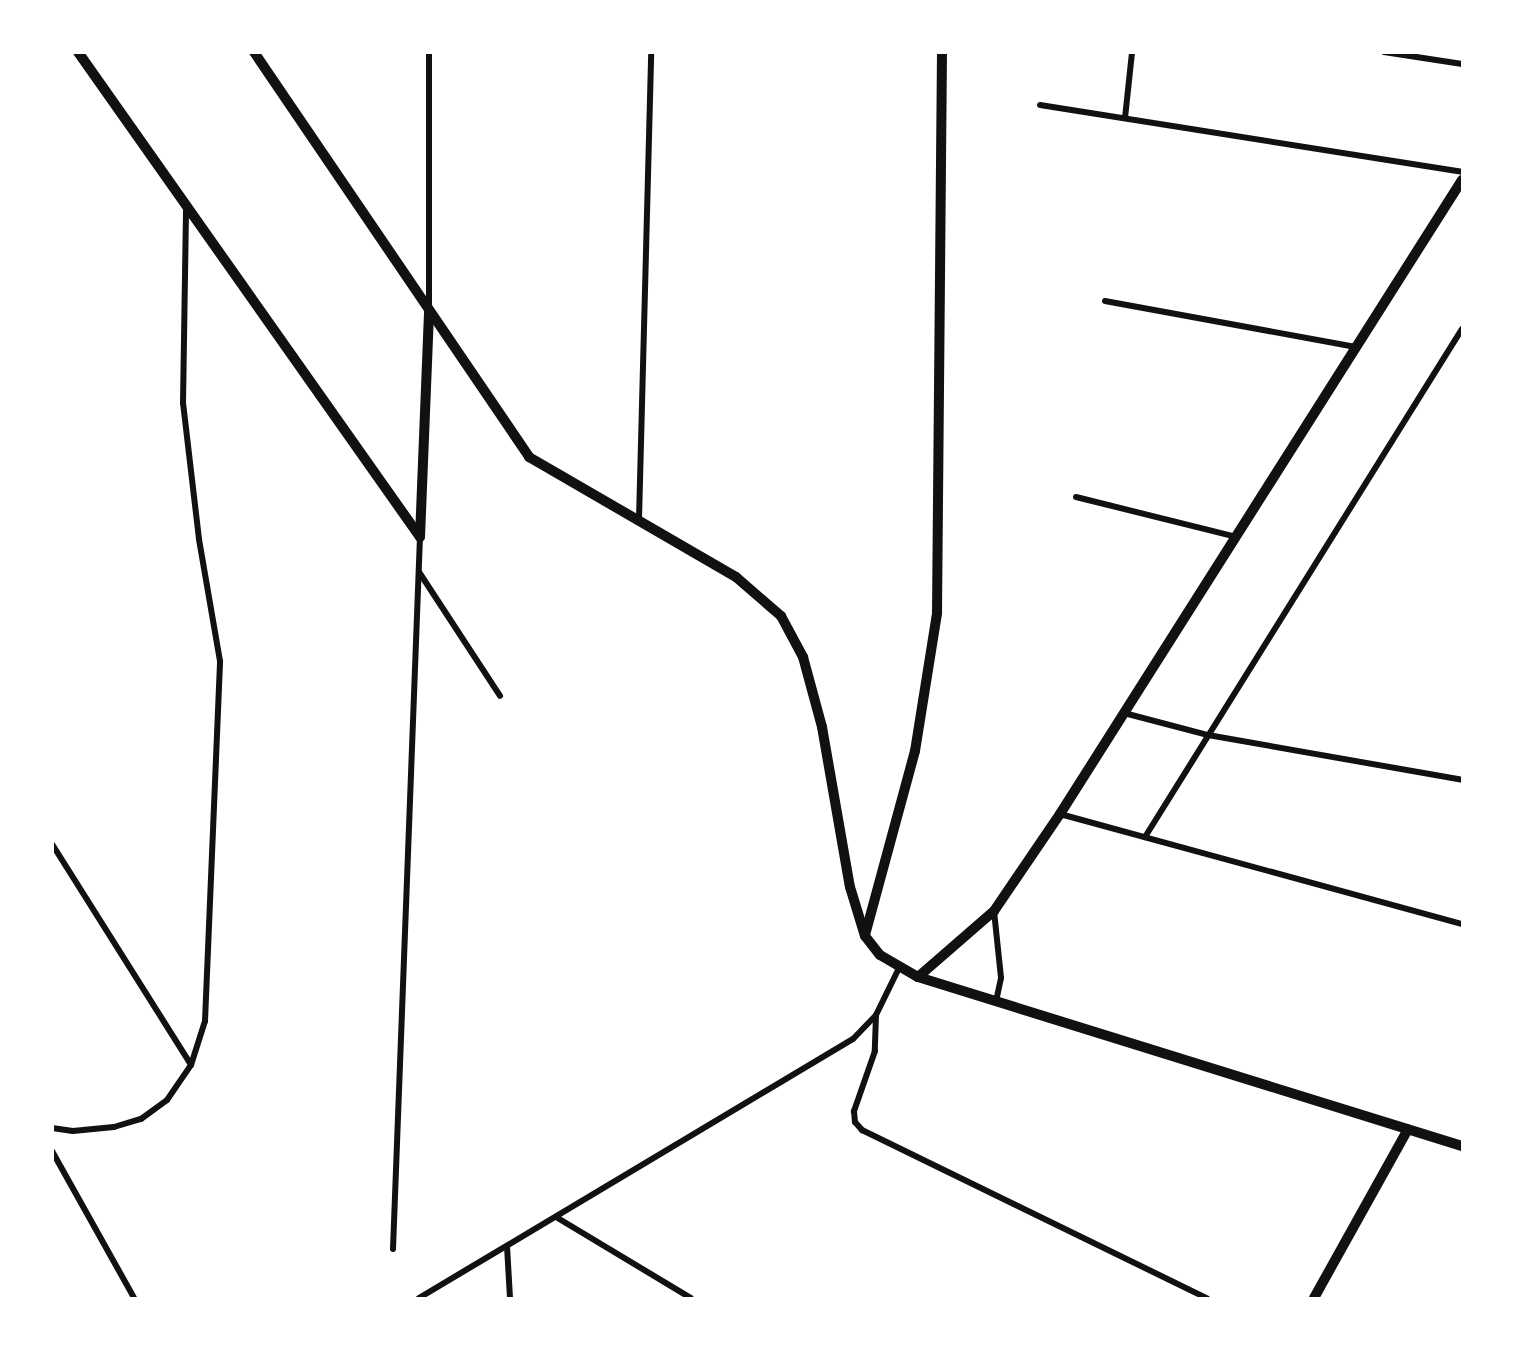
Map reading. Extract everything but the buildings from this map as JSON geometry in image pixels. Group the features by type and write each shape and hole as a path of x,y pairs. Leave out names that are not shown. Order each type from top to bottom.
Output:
{"street":[{"path":"78,52 186,210 420,537"},
{"path":"254,52 429,313 529,457 736,577 782,616 803,657 822,727 850,887 865,936 879,955 918,977 1462,1146"},
{"path":"393,1249 429,313 429,52"},
{"path":"639,519 651,52"},
{"path":"865,936 915,751 937,613 942,52"},
{"path":"1125,118 1132,52"},
{"path":"1384,52 1462,64"},
{"path":"1040,105 1462,172"},
{"path":"918,977 994,911 1060,814 1233,536 1462,180"},
{"path":"52,1128 73,1131 114,1127 141,1119 167,1100 191,1065 205,1021 220,661 198,539 183,403 186,210"},
{"path":"1105,301 1356,347"},
{"path":"1145,837 1462,329"},
{"path":"1076,497 1233,536"},
{"path":"418,572 500,696"},
{"path":"1124,713 1208,735 1462,780"},
{"path":"1060,814 1462,924"},
{"path":"52,844 191,1065"},
{"path":"994,911 1001,978 996,1002"},
{"path":"419,1299 853,1039 876,1016 899,968"},
{"path":"876,1016 875,1051 854,1111 855,1122 862,1130 1207,1299"},
{"path":"1314,1299 1408,1129"},
{"path":"52,1152 134,1299"},
{"path":"556,1216 691,1299"},
{"path":"507,1246 510,1299"}]}
